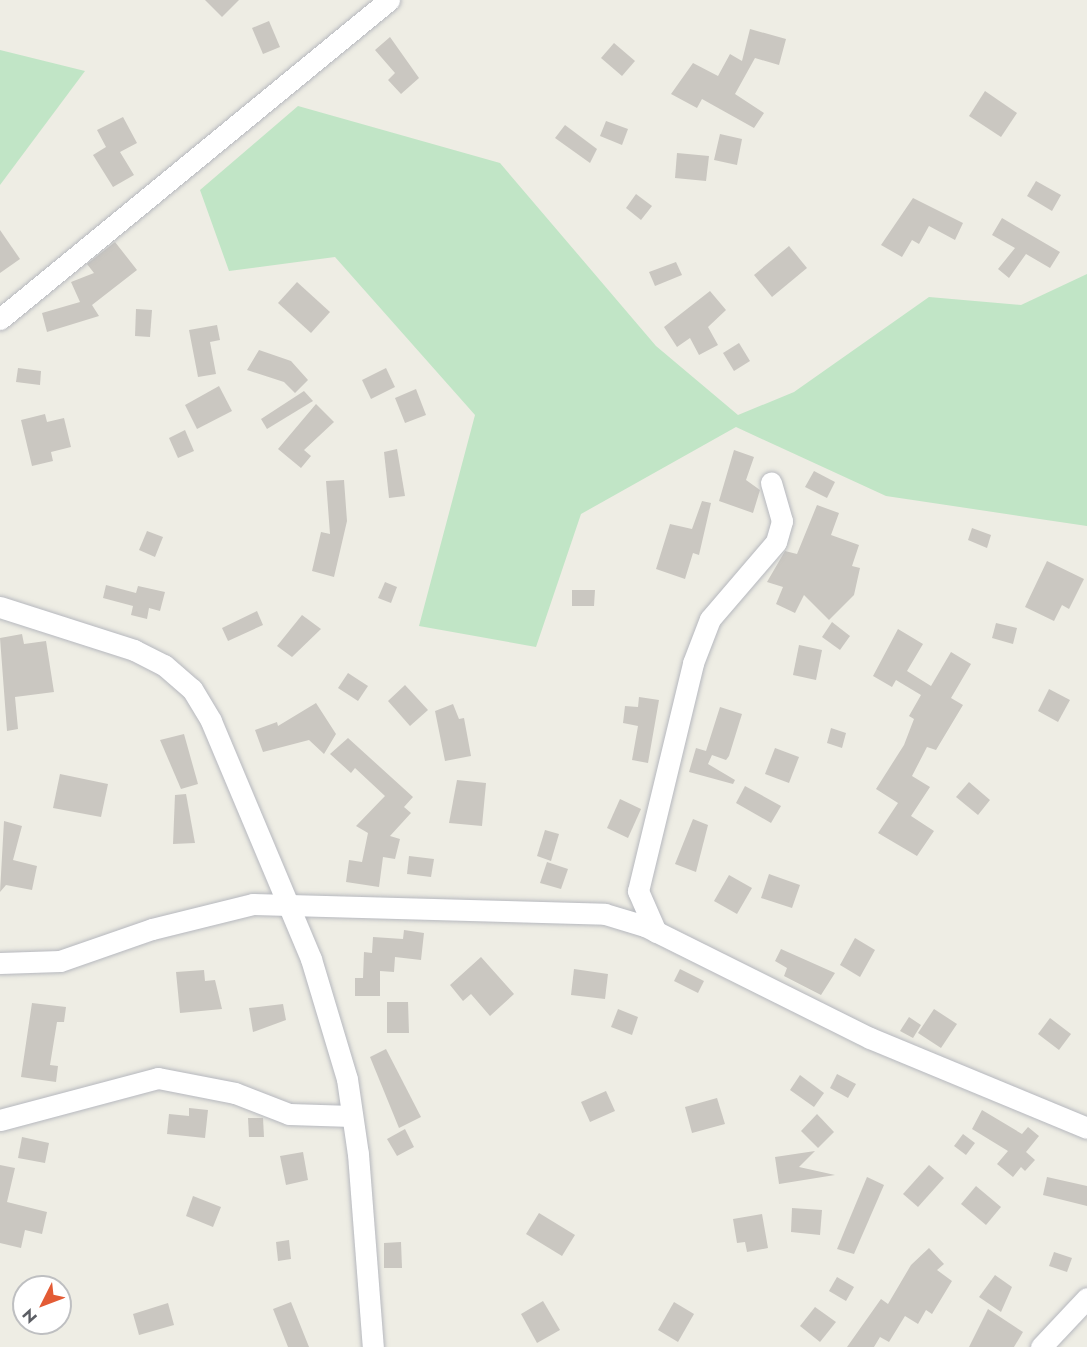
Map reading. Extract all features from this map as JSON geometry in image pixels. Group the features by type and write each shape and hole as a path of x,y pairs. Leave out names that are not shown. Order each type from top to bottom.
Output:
{"street":[{"path":"0,319 389,0"},
{"path":"656,932 638,891 693,663 710,620 776,542 782,521 771,483"},
{"path":"0,607 134,650 192,689 289,902 343,1068 352,1116 373,1347"},
{"path":"605,914 638,891"},
{"path":"0,963 60,961 219,912 289,902 605,914 656,932 870,1038 1087,1128"},
{"path":"0,1120 158,1078 235,1093 289,1114 352,1116"},
{"path":"1041,1347 1087,1298"}],"green space":[{"path":"0,50 85,71 0,185"},
{"path":"298,106 500,163 656,346 738,415 794,392 929,297 1021,305 1087,274 1087,526 886,496 736,427 581,514 536,647 419,626 475,415 335,257 229,271 200,190"}],"building":[{"path":"205,0 239,0 222,17"},
{"path":"269,21 280,47 263,54 252,28"},
{"path":"750,29 786,39 779,65 755,58 735,94 764,113 754,128 702,99 697,108 671,94 693,63 718,76 730,54 742,61"},
{"path":"390,37 419,78 401,94 388,80 395,73 375,50"},
{"path":"614,43 635,61 622,76 601,58"},
{"path":"985,91 1017,113 1001,137 969,116"},
{"path":"123,117 137,143 120,152 134,175 113,187 93,155 106,147 97,130"},
{"path":"606,121 628,129 622,145 600,136"},
{"path":"565,125 597,149 590,163 555,138"},
{"path":"720,134 742,139 737,165 714,160"},
{"path":"677,153 709,156 706,181 675,178"},
{"path":"1036,181 1061,195 1052,211 1027,196"},
{"path":"636,194 652,206 641,220 626,208"},
{"path":"913,198 963,223 955,240 929,226 919,244 912,240 902,257 881,245"},
{"path":"1002,218 1060,252 1050,268 1026,254 1009,278 998,269 1015,248 992,235"},
{"path":"0,230 20,259 0,273"},
{"path":"115,242 137,270 92,305 99,316 47,332 42,313 80,302 71,282 94,273 87,264"},
{"path":"789,246 807,268 772,297 754,275"},
{"path":"676,262 682,275 655,286 649,272"},
{"path":"297,282 330,312 311,333 278,303"},
{"path":"710,291 726,310 708,327 718,345 699,355 690,338 677,347 664,327"},
{"path":"136,309 152,310 150,337 135,336"},
{"path":"217,325 220,340 210,342 216,374 198,377 189,330"},
{"path":"739,343 750,361 734,371 723,353"},
{"path":"259,350 291,361 308,380 295,393 284,382 247,370"},
{"path":"18,368 41,371 40,385 16,382"},
{"path":"386,368 395,387 371,399 362,380"},
{"path":"219,386 232,411 197,429 185,405"},
{"path":"416,389 426,415 405,423 395,398"},
{"path":"304,391 313,401 267,429 261,419"},
{"path":"316,404 334,422 304,450 311,456 301,468 278,449"},
{"path":"45,414 47,422 64,418 71,447 51,452 53,461 32,466 21,420"},
{"path":"185,430 194,451 178,458 169,438"},
{"path":"397,449 405,496 389,498 384,452"},
{"path":"734,450 754,457 746,480 760,490 753,513 719,501"},
{"path":"814,471 835,482 827,498 805,487"},
{"path":"344,480 347,521 334,577 312,571 321,532 330,534 326,481"},
{"path":"702,501 711,503 699,555 693,553 685,579 656,569 670,524 692,529"},
{"path":"817,505 839,513 831,535 859,545 852,566 860,568 854,595 829,620 804,595 795,613 776,604 783,587 767,582 785,551 797,554"},
{"path":"972,528 991,535 987,548 968,540"},
{"path":"147,531 163,537 155,557 139,550"},
{"path":"1047,561 1084,579 1069,609 1062,605 1054,621 1025,607"},
{"path":"385,582 397,587 391,603 378,598"},
{"path":"106,585 136,593 138,586 165,592 160,611 149,608 147,619 131,615 133,606 103,598"},
{"path":"572,590 595,590 594,606 572,606"},
{"path":"257,611 263,625 228,641 222,628"},
{"path":"302,615 321,629 292,657 277,646"},
{"path":"832,622 850,636 840,650 822,637"},
{"path":"996,623 1017,628 1013,644 992,638"},
{"path":"898,629 923,644 907,671 931,686 951,652 971,664 951,698 963,705 936,750 927,747 912,776 930,787 911,816 934,831 917,856 878,833 898,803 876,789 904,745 914,719 909,716 921,695 896,680 892,687 873,676"},
{"path":"22,634 24,644 46,641 54,692 15,697 18,729 7,731 0,638"},
{"path":"799,645 822,650 816,680 793,675"},
{"path":"348,673 368,686 358,701 338,688"},
{"path":"405,685 428,710 410,726 388,701"},
{"path":"1049,689 1070,700 1058,722 1038,711"},
{"path":"639,697 659,700 648,763 632,760 638,726 623,723 625,706 638,707"},
{"path":"316,703 336,734 324,754 309,740 263,752 255,730 277,722 278,726"},
{"path":"453,704 459,719 464,718 471,756 445,761 435,711"},
{"path":"720,707 742,714 729,756 726,760 712,755 708,764 735,780 733,784 689,772 696,748 706,751"},
{"path":"831,728 846,733 842,748 827,743"},
{"path":"184,734 198,784 181,789 160,740"},
{"path":"348,738 413,797 404,807 411,813 390,836 400,839 395,859 383,857 379,887 346,882 349,860 362,862 368,833 356,826 385,796 355,768 351,773 330,754"},
{"path":"775,748 799,757 789,783 765,774"},
{"path":"60,774 108,784 101,817 53,808"},
{"path":"457,780 486,783 482,826 449,823"},
{"path":"969,782 990,800 978,815 956,797"},
{"path":"745,786 781,806 771,823 736,803"},
{"path":"186,794 195,843 173,844 175,795"},
{"path":"620,799 641,809 628,838 607,828"},
{"path":"693,819 708,825 696,872 675,864"},
{"path":"4,821 22,826 13,860 37,866 32,890 6,885 0,892"},
{"path":"545,830 559,834 551,861 537,856"},
{"path":"409,856 434,859 431,877 407,874"},
{"path":"547,862 568,869 561,889 540,883"},
{"path":"769,874 800,885 792,908 761,898"},
{"path":"729,875 752,888 737,914 714,901"},
{"path":"404,930 424,933 421,960 395,957 394,972 380,971 380,996 355,996 355,978 363,978 364,952 372,953 373,937 403,939"},
{"path":"855,938 875,950 860,977 840,965"},
{"path":"781,949 835,973 821,995 784,976 787,968 775,961"},
{"path":"481,957 514,994 490,1016 471,994 463,1001 450,985"},
{"path":"574,969 608,974 605,999 571,995"},
{"path":"680,969 704,981 698,993 674,981"},
{"path":"204,970 205,981 215,980 222,1009 180,1013 176,972"},
{"path":"387,1002 408,1002 409,1033 387,1033"},
{"path":"32,1003 66,1007 64,1022 57,1022 50,1065 58,1066 56,1082 21,1077"},
{"path":"283,1004 286,1020 253,1032 249,1008"},
{"path":"618,1009 638,1017 632,1035 611,1027"},
{"path":"934,1009 957,1024 941,1048 918,1033"},
{"path":"909,1017 921,1025 913,1038 900,1031"},
{"path":"1050,1018 1071,1034 1059,1050 1038,1034"},
{"path":"386,1049 421,1117 399,1128 370,1057"},
{"path":"837,1074 856,1084 848,1098 830,1088"},
{"path":"800,1075 824,1093 814,1107 790,1090"},
{"path":"606,1091 615,1111 590,1122 581,1102"},
{"path":"717,1098 725,1124 692,1133 685,1107"},
{"path":"189,1108 208,1110 205,1138 167,1134 169,1114 189,1116"},
{"path":"982,1110 1022,1134 1028,1127 1039,1136 1026,1152 1035,1160 1025,1171 1021,1167 1013,1177 997,1164 1008,1151 972,1129"},
{"path":"817,1114 834,1132 818,1148 801,1131"},
{"path":"248,1118 263,1118 264,1137 249,1137"},
{"path":"405,1129 414,1147 397,1156 387,1139"},
{"path":"963,1134 975,1143 966,1155 954,1146"},
{"path":"22,1137 49,1143 45,1163 18,1158"},
{"path":"815,1151 799,1167 835,1175 779,1184 775,1157"},
{"path":"303,1152 308,1180 286,1185 280,1156"},
{"path":"0,1165 15,1168 7,1202 47,1212 42,1234 25,1230 21,1248 0,1243"},
{"path":"929,1165 944,1178 918,1207 903,1194"},
{"path":"867,1177 884,1185 854,1254 837,1249"},
{"path":"1047,1177 1087,1186 1087,1206 1043,1195"},
{"path":"976,1186 1001,1207 986,1225 961,1204"},
{"path":"193,1196 221,1207 213,1227 186,1216"},
{"path":"792,1208 822,1210 820,1235 791,1232"},
{"path":"539,1213 575,1235 562,1256 526,1234"},
{"path":"762,1214 768,1248 747,1252 745,1242 737,1243 733,1219"},
{"path":"289,1240 291,1259 278,1261 276,1242"},
{"path":"401,1242 402,1268 384,1268 384,1243"},
{"path":"929,1248 944,1264 937,1270 952,1281 932,1314 926,1310 918,1324 905,1316 889,1342 880,1337 874,1347 847,1347 881,1299 888,1304 911,1265"},
{"path":"1054,1252 1072,1258 1067,1272 1049,1266"},
{"path":"995,1275 1012,1287 1001,1312 979,1297"},
{"path":"837,1277 854,1287 846,1301 829,1291"},
{"path":"543,1301 560,1330 537,1343 521,1314"},
{"path":"291,1302 309,1347 288,1347 273,1309"},
{"path":"674,1302 694,1314 678,1342 658,1330"},
{"path":"168,1303 174,1325 139,1335 133,1314"},
{"path":"815,1307 836,1322 820,1342 800,1326"},
{"path":"988,1309 1023,1332 1014,1347 969,1347"}]}
